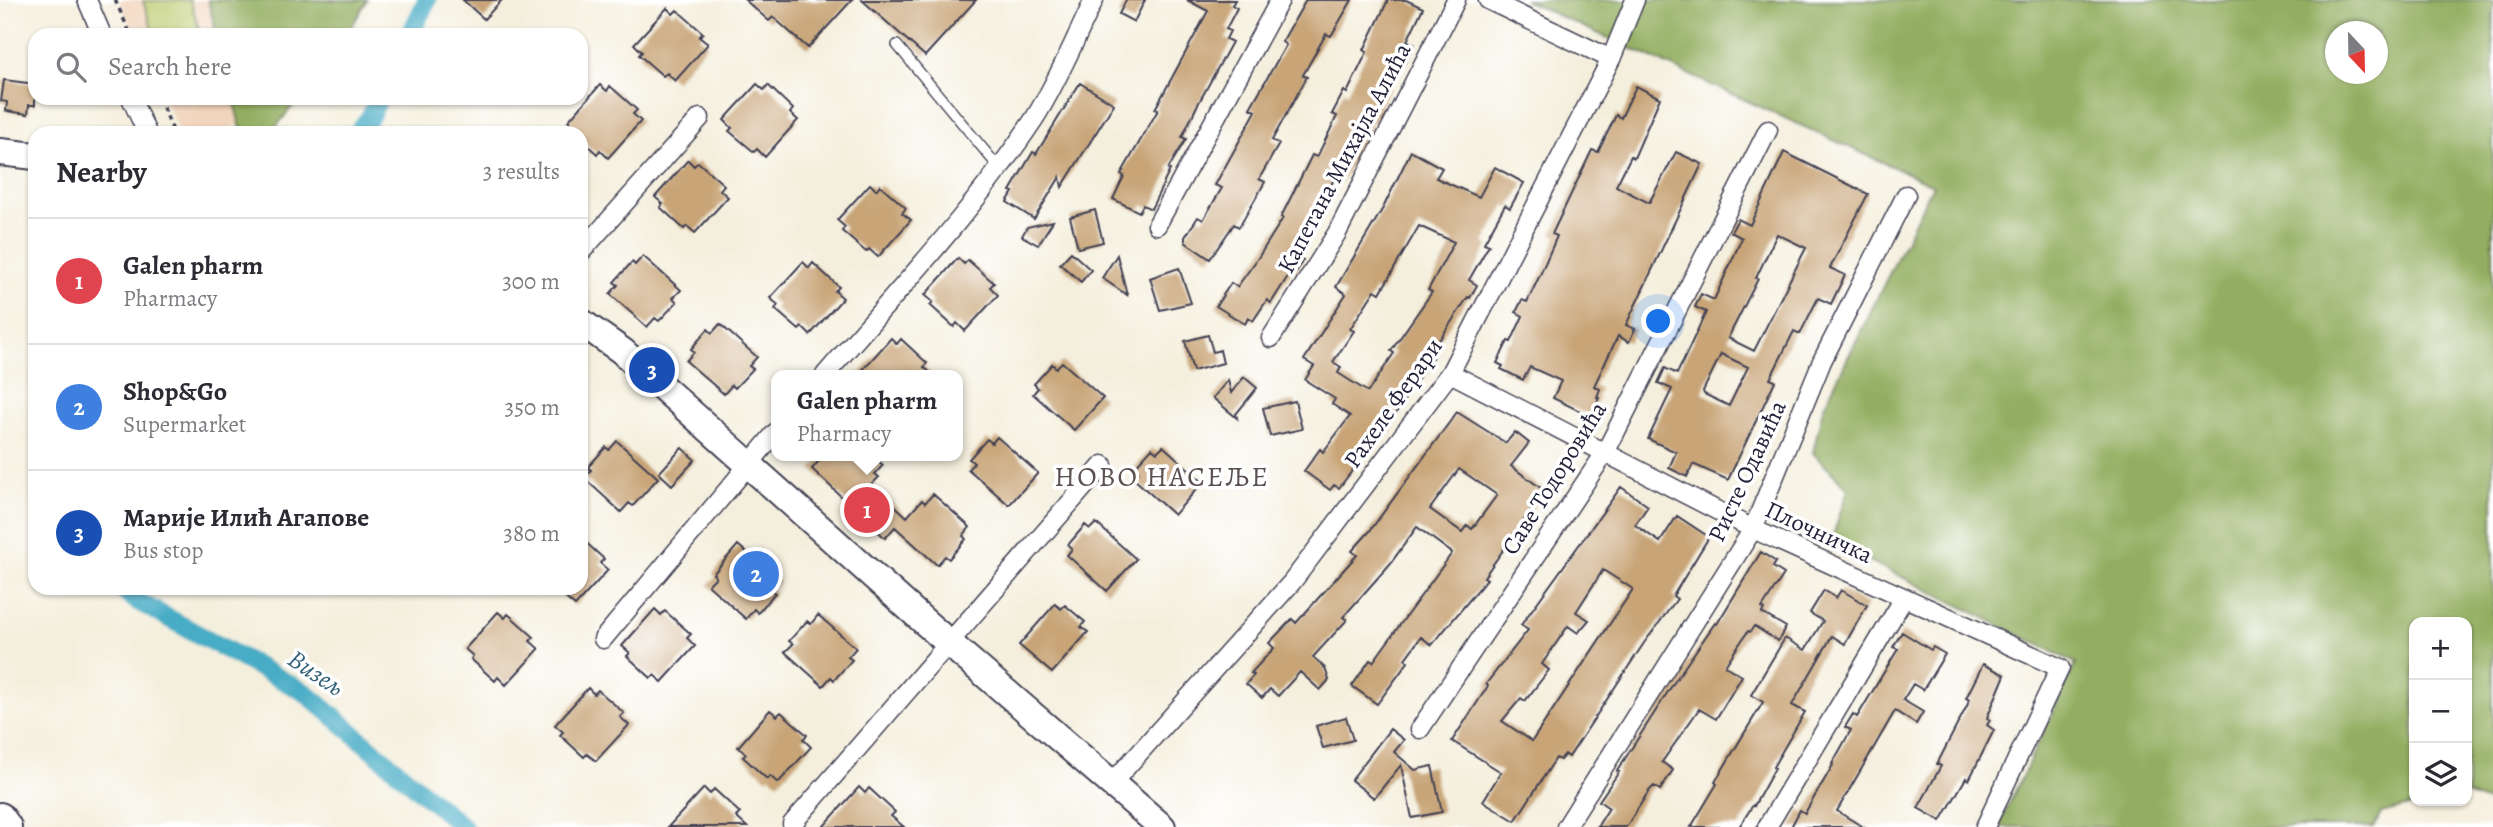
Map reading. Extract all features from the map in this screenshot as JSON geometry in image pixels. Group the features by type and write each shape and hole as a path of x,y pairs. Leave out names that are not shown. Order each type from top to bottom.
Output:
{"main road":[{"path":"0,817 7,827"}],"street":[{"path":"87,0 99,28"},
{"path":"829,370 972,206 1000,169 1036,116 1094,0"},
{"path":"1157,225 1280,0"},
{"name":"Капетана Михајла Алића","path":"1271,338 1337,233 1457,0"},
{"path":"1488,0 1611,59"},
{"name":"Рахеле Ферари","path":"1113,782 1293,582 1450,373 1611,59 1635,0"},
{"path":"134,105 144,126"},
{"path":"588,245 700,118"},
{"name":"Саве Тодоровића","path":"1420,729 1605,453 1768,130"},
{"path":"0,152 28,155"},
{"name":"Ристе Одавића","path":"1566,827 1752,529 1822,361 1906,195"},
{"path":"588,327 622,351 949,643 1162,827"},
{"name":"Плочничка","path":"1450,373 1752,529 2060,668 1985,827"},
{"path":"603,639 771,438"},
{"path":"792,824 1103,466"},
{"path":"1768,827 1904,598"}],"lane":[{"path":"897,44 1000,169"}],"path":[{"path":"115,0 128,28"},
{"path":"162,105 171,126"}],"shaded area":[{"path":"119,0 208,0 215,28 132,28"},
{"path":"167,105 235,105 240,124 235,126 177,126"}],"green space":[{"path":"190,0 199,28 152,28 143,1"},
{"path":"208,0 367,0 351,28 215,28"},
{"path":"1524,0 2493,0 2493,804 2472,796 2472,617 2409,617 2409,806 2381,813 2374,827 1998,827 2076,663 1831,542 1848,489 1813,453 1823,408 1933,185"},
{"path":"235,105 293,105 277,126 240,126"}],"building":[{"path":"463,0 502,0 484,19"},
{"path":"745,0 852,0 808,48 773,17 769,21"},
{"path":"862,0 976,0 925,56"},
{"path":"1126,0 1145,0 1134,22 1119,14"},
{"path":"1187,0 1235,0 1232,5 1237,8 1226,29 1230,31 1226,39 1232,42 1197,106 1182,137 1186,139 1168,169 1170,170 1151,209 1143,205 1139,212 1113,199 1124,176 1121,174 1158,110 1155,109 1208,11"},
{"path":"1306,0 1352,0 1331,36 1326,34 1303,75 1307,77 1272,140 1279,144 1259,179 1265,182 1239,227 1234,224 1210,259 1185,242 1185,237 1198,217 1203,220 1222,188 1215,185 1256,111 1250,108 1286,45 1282,42"},
{"path":"1388,0 1406,0 1423,8 1407,41 1414,44 1405,63 1402,61 1380,109 1382,110 1375,122 1373,121 1341,183 1334,179 1322,203 1327,206 1312,233 1307,230 1292,254 1303,260 1296,272 1292,270 1271,303 1267,300 1253,321 1248,318 1245,324 1216,306 1231,283 1237,287 1283,218 1281,217 1312,155 1317,157 1337,116 1332,114 1344,91 1347,93"},
{"path":"667,8 673,14 677,10 703,33 699,37 708,44 675,81 667,73 663,76 639,55 642,52 634,44"},
{"path":"4,80 28,83 28,114 6,111 7,102 1,101"},
{"path":"1080,83 1114,104 1062,187 1060,177 1034,219 1007,202 1013,192 1010,191"},
{"path":"757,84 764,90 768,85 793,109 790,113 798,120 765,157 757,149 754,152 729,131 732,128 724,120"},
{"path":"600,85 607,91 610,86 637,110 633,114 641,121 608,158 600,150 597,154 588,146 588,126 573,126 568,121 582,105 588,105 588,98"},
{"path":"1636,86 1660,98 1634,158 1631,156 1616,186 1649,203 1676,152 1702,164 1626,325 1635,329 1629,342 1618,336 1594,386 1600,389 1599,398 1590,416 1553,398 1561,381 1530,367 1523,380 1501,369 1503,366 1497,363 1523,316 1516,312 1522,300 1527,302 1540,275 1557,236 1552,234 1592,150 1598,152 1616,115 1621,118"},
{"path":"1411,151 1442,168 1436,178 1479,197 1495,167 1524,183 1510,208 1505,205 1484,243 1489,245 1469,280 1477,285 1470,298 1468,297 1434,348 1437,350 1384,431 1379,427 1360,452 1364,455 1339,488 1334,485 1330,490 1304,471 1320,449 1323,452 1350,416 1332,404 1335,399 1305,380 1314,366 1304,360 1346,294 1336,287 1383,208","holes":["1419,226 1454,242 1428,290 1432,292 1391,351 1394,353 1368,392 1338,373 1341,367 1333,362 1354,331 1350,329 1375,290 1380,293"]},
{"path":"1784,152 1868,194 1830,268 1845,275 1831,304 1818,298 1800,334 1794,331 1770,379 1775,381 1728,480 1693,464 1687,477 1669,468 1676,452 1648,439 1672,389 1658,383 1665,368 1677,374 1706,312 1695,307 1701,294 1714,300 1742,238 1731,232 1738,219 1750,225","holes":["1777,234 1806,248 1754,351 1728,338","1721,354 1748,367 1729,406 1703,391"]},
{"path":"688,160 694,166 698,162 724,185 720,190 728,197 695,233 687,226 684,229 660,207 663,204 655,197"},
{"path":"870,184 876,190 880,185 906,208 902,213 911,220 878,257 869,249 866,252 842,231 845,227 837,220"},
{"path":"1095,210 1103,242 1078,248 1070,217"},
{"path":"1053,221 1038,245 1022,236 1027,227"},
{"path":"1071,252 1091,270 1081,282 1060,264"},
{"path":"1117,255 1127,295 1102,278"},
{"path":"643,256 681,290 673,298 677,302 659,321 655,318 647,327 610,294 618,285 614,282 632,262 635,265"},
{"path":"958,258 964,264 968,260 994,283 990,287 998,295 965,331 957,323 954,327 930,305 933,302 925,295"},
{"path":"803,262 809,268 813,263 839,287 835,291 843,298 810,335 802,327 799,330 775,309 778,305 770,298"},
{"path":"1179,268 1191,303 1160,310 1150,278"},
{"path":"720,324 757,357 749,366 753,369 735,388 732,385 724,394 686,361 694,352 691,349 708,329 712,333"},
{"path":"1208,335 1213,352 1220,350 1223,363 1193,371 1185,341"},
{"path":"891,338 897,344 901,339 927,363 924,367 927,370 862,370"},
{"path":"1062,362 1103,398 1074,430 1033,394 1038,388 1034,384 1052,364 1056,368"},
{"path":"1244,377 1257,388 1236,414 1237,418 1213,398 1228,380 1231,393"},
{"path":"1295,401 1302,429 1270,436 1263,408"},
{"path":"1457,412 1506,443 1515,432 1529,443 1511,466 1545,491 1484,577 1487,579 1432,645 1421,637 1405,659 1408,662 1377,704 1352,686 1370,660 1373,662 1452,553 1417,527 1390,564 1343,617 1347,620 1313,657 1325,668 1329,680 1320,690 1300,672 1278,696 1270,689 1262,698 1246,684 1254,675 1251,673 1274,648 1269,643 1292,619 1296,623 1357,555 1352,551 1369,532","holes":["1459,469 1497,495 1472,529 1467,525 1462,532 1430,509"]},
{"path":"997,437 1038,473 1009,505 968,469 974,463 969,459 987,439 992,443"},
{"path":"617,441 658,478 633,506 629,503 621,512 588,482 591,470 588,467 606,447 609,450"},
{"path":"1163,446 1203,482 1174,515 1133,478 1139,472 1134,468 1152,448 1157,452"},
{"path":"682,448 695,460 672,485 659,473"},
{"path":"819,461 878,461 883,465 875,474 879,477 872,484 907,517 922,500 925,503 933,494 970,527 963,536 966,539 949,559 945,556 937,565 895,527 885,538 812,469"},
{"path":"1621,487 1648,506 1635,525 1660,542 1677,516 1709,537 1673,596 1677,599 1644,643 1569,757 1565,754 1560,760 1556,758 1515,821 1483,801 1501,772 1452,741 1488,686 1486,684 1528,630 1521,625","holes":["1603,570 1633,589 1532,741 1502,721 1521,698 1525,701 1549,670 1542,664 1568,626 1578,633 1589,620 1576,612"]},
{"path":"1096,523 1136,559 1107,591 1067,555 1072,549 1068,545 1085,525 1090,529"},
{"path":"588,544 604,559 600,563 608,570 588,592"},
{"path":"738,545 779,581 771,590 775,593 758,613 754,609 746,619 708,585 716,577 713,574"},
{"path":"1761,552 1776,562 1773,567 1784,574 1762,608 1762,613 1786,627 1778,641 1754,626 1748,631 1725,666 1742,676 1716,719 1699,709 1662,762 1673,770 1660,790 1654,786 1649,791 1626,827 1597,827 1609,808 1599,801 1673,684 1715,623 1717,624"},
{"path":"1824,590 1836,598 1841,590 1867,605 1845,644 1832,636 1792,705 1805,712 1754,806 1739,827 1691,827 1763,702 1751,695 1785,638 1805,650 1823,621 1810,613"},
{"path":"562,595 585,595 575,606"},
{"path":"1055,604 1061,609 1065,605 1085,622 1081,627 1088,632 1052,673 1019,645"},
{"path":"655,609 661,615 665,611 691,634 687,638 695,646 662,682 654,675 651,678 627,656 630,653 622,646"},
{"path":"498,612 505,618 508,614 534,637 530,641 539,649 506,685 498,677 495,681 471,659 473,656 465,649"},
{"path":"818,615 856,648 848,657 852,660 834,680 831,677 823,686 785,652 793,644 789,641 807,621 811,624"},
{"path":"1902,632 1931,650 1933,647 1945,654 1923,690 1913,684 1903,700 1923,712 1916,724 1895,711 1837,811 1863,827 1791,827 1800,810 1805,813 1833,765 1851,730 1845,727 1853,714 1857,717 1898,649 1893,647"},
{"path":"1983,664 2005,675 1987,718 1990,720 1987,725 1994,730 1969,780 1966,778 1941,821 1918,808 1941,766 1937,764 1970,700 1966,698"},
{"path":"588,688 594,694 598,690 624,713 620,717 629,725 596,761 587,754 584,757 560,735 563,732 555,725"},
{"path":"770,710 777,716 781,712 807,735 803,739 811,747 778,783 770,776 767,779 743,757 746,754 738,747"},
{"path":"1346,717 1353,740 1323,748 1316,726"},
{"path":"1390,729 1404,740 1394,752 1415,770 1432,766 1442,812 1412,818 1401,765 1374,798 1351,780"},
{"path":"859,787 865,793 869,788 895,812 891,816 904,827 823,827"},
{"path":"704,788 710,794 714,789 740,813 736,817 747,827 668,827"}],"waterway":[{"name":"Визељ","path":"413,28 427,0"},
{"name":"Визељ","path":"363,126 376,105"},
{"name":"Визељ","path":"129,595 306,693 463,827"}],"place":[{"name":"Марије Илић Агапове","path":"652,370"},
{"name":"Galen pharm","path":"867,510"},
{"name":"Shop&Go","path":"756,574"}],"district":[{"name":"НОВО НАСЕЉЕ","path":"1162,477"}]}
